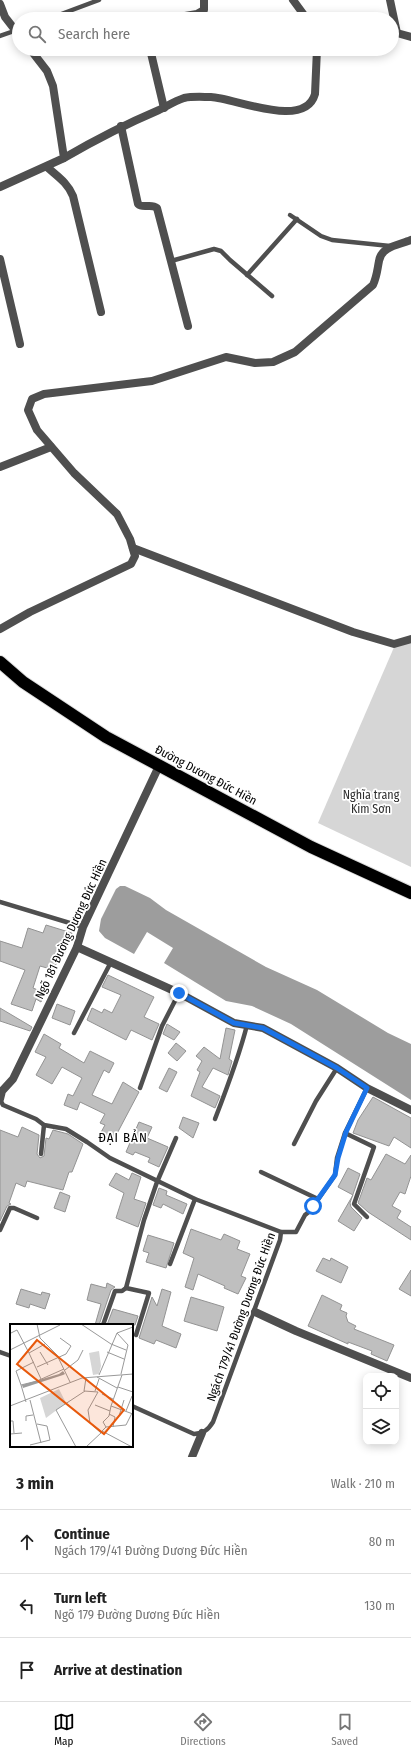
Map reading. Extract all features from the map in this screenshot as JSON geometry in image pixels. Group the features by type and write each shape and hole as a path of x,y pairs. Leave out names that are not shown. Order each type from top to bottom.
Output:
{"highway":[{"name":"Đường Dương Đức Hiền","path":"0,662 23,682 106,737 311,847 411,893"}],"street":[{"path":"201,12 204,10 204,0"},
{"path":"293,0 302,12"},
{"path":"390,0 391,12"},
{"path":"0,4 5,17 12,25"},
{"path":"399,34 411,37"},
{"path":"35,56 47,72 53,86 64,158"},
{"path":"152,56 164,108"},
{"path":"0,187 47,167 121,126 177,101 192,97 214,97 250,106 282,111 304,108 313,100 315,94 317,56"},
{"path":"121,126 138,204 142,207 152,206 156,208 188,326"},
{"path":"47,167 67,185 73,196 101,312"},
{"path":"0,629 30,612 130,564 134,556 130,539 116,514 51,447 37,430 28,410 32,399 44,394 152,381 226,357 255,363 273,362 295,352 373,286 378,274 379,260 382,252 411,240"},
{"path":"0,259 20,344"},
{"path":"0,467 51,447"},
{"path":"133,548 353,632 394,644 411,639"},
{"name":"Ngõ 181 Đường Dương Đức Hiền","path":"1,1101 2,1091 13,1079 77,947 84,927 159,766"},
{"path":"77,947 179,993 234,1023 263,1028 337,1068 367,1088 411,1110"},
{"path":"255,1312 296,1331 411,1378"},
{"path":"192,1457 202,1433"}],"lane":[{"path":"67,12 99,0"},
{"path":"0,36 12,33"},
{"path":"290,215 321,236 332,240 392,247"},
{"path":"247,275 297,219"},
{"path":"171,261 214,249 221,251 272,296"},
{"path":"0,902 84,927"},
{"path":"74,1032 110,962"},
{"path":"140,1088 162,1026 179,993"},
{"path":"215,1119 232,1076 246,1024"},
{"path":"294,1144 316,1101 337,1068"},
{"name":"Ngách 179/41 Đường Dương Đức Hiền","path":"202,1433 209,1428 213,1422 255,1312 280,1240 281,1232 296,1232 305,1215 335,1175 338,1158 346,1132 367,1088"},
{"path":"1,1101 36,1119 44,1125 66,1129 93,1145 110,1158 157,1182 195,1199 281,1232"},
{"path":"41,1154 44,1125"},
{"path":"346,1132 374,1147 354,1204 367,1217"},
{"path":"126,1288 144,1220 157,1182 176,1138"},
{"path":"261,1172 318,1199"},
{"path":"170,1264 195,1199"},
{"path":"0,1230 10,1208 14,1208 37,1218"},
{"path":"103,1324 115,1291 122,1291 126,1288 149,1293 136,1335"},
{"path":"0,1352 10,1356"},
{"path":"133,1406 194,1434 202,1433"}],"green space":[{"name":"Nghĩa trang Kim Sơn","path":"411,639 411,867 318,823 395,645"}],"shaded area":[{"path":"120,886 125,886 150,898 166,910 266,967 317,990 388,1033 411,1044 411,1100 291,1024 252,1006 226,1001 164,963 173,948 147,932 134,954 105,938 99,931 101,919 116,889"}],"building":[{"path":"46,925 72,933 64,956 59,955 54,970 40,966 33,988 45,993 41,1002 36,999 32,1011 11,1004 25,970 0,961 0,941 22,948 28,928 43,933"},
{"path":"108,975 154,997 144,1017 159,1024 152,1040 131,1030 126,1040 87,1020 92,1008 102,1013 104,1009 112,1013 121,995 102,987"},
{"path":"57,1004 75,1011 70,1025 52,1018"},
{"path":"0,1008 32,1027 30,1031 0,1021"},
{"path":"167,1024 180,1032 174,1040 163,1034"},
{"path":"226,1028 235,1030 229,1059 232,1061 228,1075 213,1068 202,1087 220,1096 215,1108 191,1096 200,1072 197,1070 202,1061 196,1056 204,1047 220,1059"},
{"path":"44,1034 61,1044 59,1048 84,1063 90,1051 114,1063 109,1073 104,1070 92,1095 112,1104 123,1082 139,1092 112,1143 99,1136 105,1125 100,1123 105,1114 80,1102 77,1110 64,1105 68,1094 73,1096 82,1078 62,1067 52,1084 36,1075 46,1057 35,1052"},
{"path":"176,1043 186,1051 177,1061 168,1053"},
{"path":"169,1068 177,1072 167,1092 159,1088"},
{"path":"373,1097 411,1118 411,1148 394,1137 389,1146 353,1133 358,1120"},
{"path":"183,1117 199,1123 193,1138 179,1128"},
{"path":"139,1122 152,1127 147,1138 168,1147 159,1167 148,1162 150,1158 135,1152 133,1155 126,1152"},
{"path":"22,1127 39,1135 37,1154 40,1158 44,1156 46,1138 49,1139 53,1130 68,1134 83,1144 72,1172 69,1172 63,1190 27,1181 25,1187 16,1183 9,1203 11,1204 7,1206 0,1221 0,1130 18,1137"},
{"path":"386,1154 405,1164 411,1155 411,1176 405,1194 400,1192 392,1206 401,1211 397,1218 411,1227 411,1240 368,1212 358,1203 367,1178 371,1180"},
{"path":"348,1168 360,1174 353,1195 338,1187"},
{"path":"116,1173 129,1180 132,1173 141,1177 134,1199 146,1203 138,1227 116,1218 124,1193 109,1185"},
{"path":"159,1188 167,1191 166,1195 187,1204 183,1214 163,1204 161,1208 153,1205"},
{"path":"60,1192 70,1196 65,1212 54,1208"},
{"path":"352,1196 350,1203 351,1207 362,1218 354,1231 338,1221"},
{"path":"191,1229 221,1240 224,1234 240,1241 237,1249 250,1254 241,1276 246,1278 238,1294 224,1288 225,1286 198,1274 193,1290 185,1287 194,1258 183,1253"},
{"path":"148,1235 174,1243 166,1268 146,1262 149,1253 143,1251"},
{"path":"323,1258 330,1261 331,1258 348,1267 341,1283 316,1271"},
{"path":"411,1270 411,1296 399,1289"},
{"path":"107,1283 115,1287 111,1290 99,1324 95,1324 101,1304 87,1300 91,1284 106,1288"},
{"path":"21,1289 41,1295 42,1292 50,1294 45,1309 30,1304 29,1308 16,1304"},
{"path":"162,1289 171,1292 162,1326 181,1334 176,1348 156,1340 154,1344 139,1338 152,1297 157,1306"},
{"path":"322,1295 342,1305 340,1310 347,1313 346,1316 348,1322 356,1326 354,1329 394,1345 387,1361 371,1354 372,1351 348,1342 348,1344 308,1326"},
{"path":"191,1297 224,1307 217,1331 184,1321"},
{"path":"113,1309 138,1316 135,1325 107,1324"}],"district":[{"name":"ĐẠI BẢN","path":"123,1137"}],"route":[{"path":"179,993 234,1023 253,1025 263,1028 337,1068 367,1088 346,1132 338,1158 335,1175 313,1206"}]}
